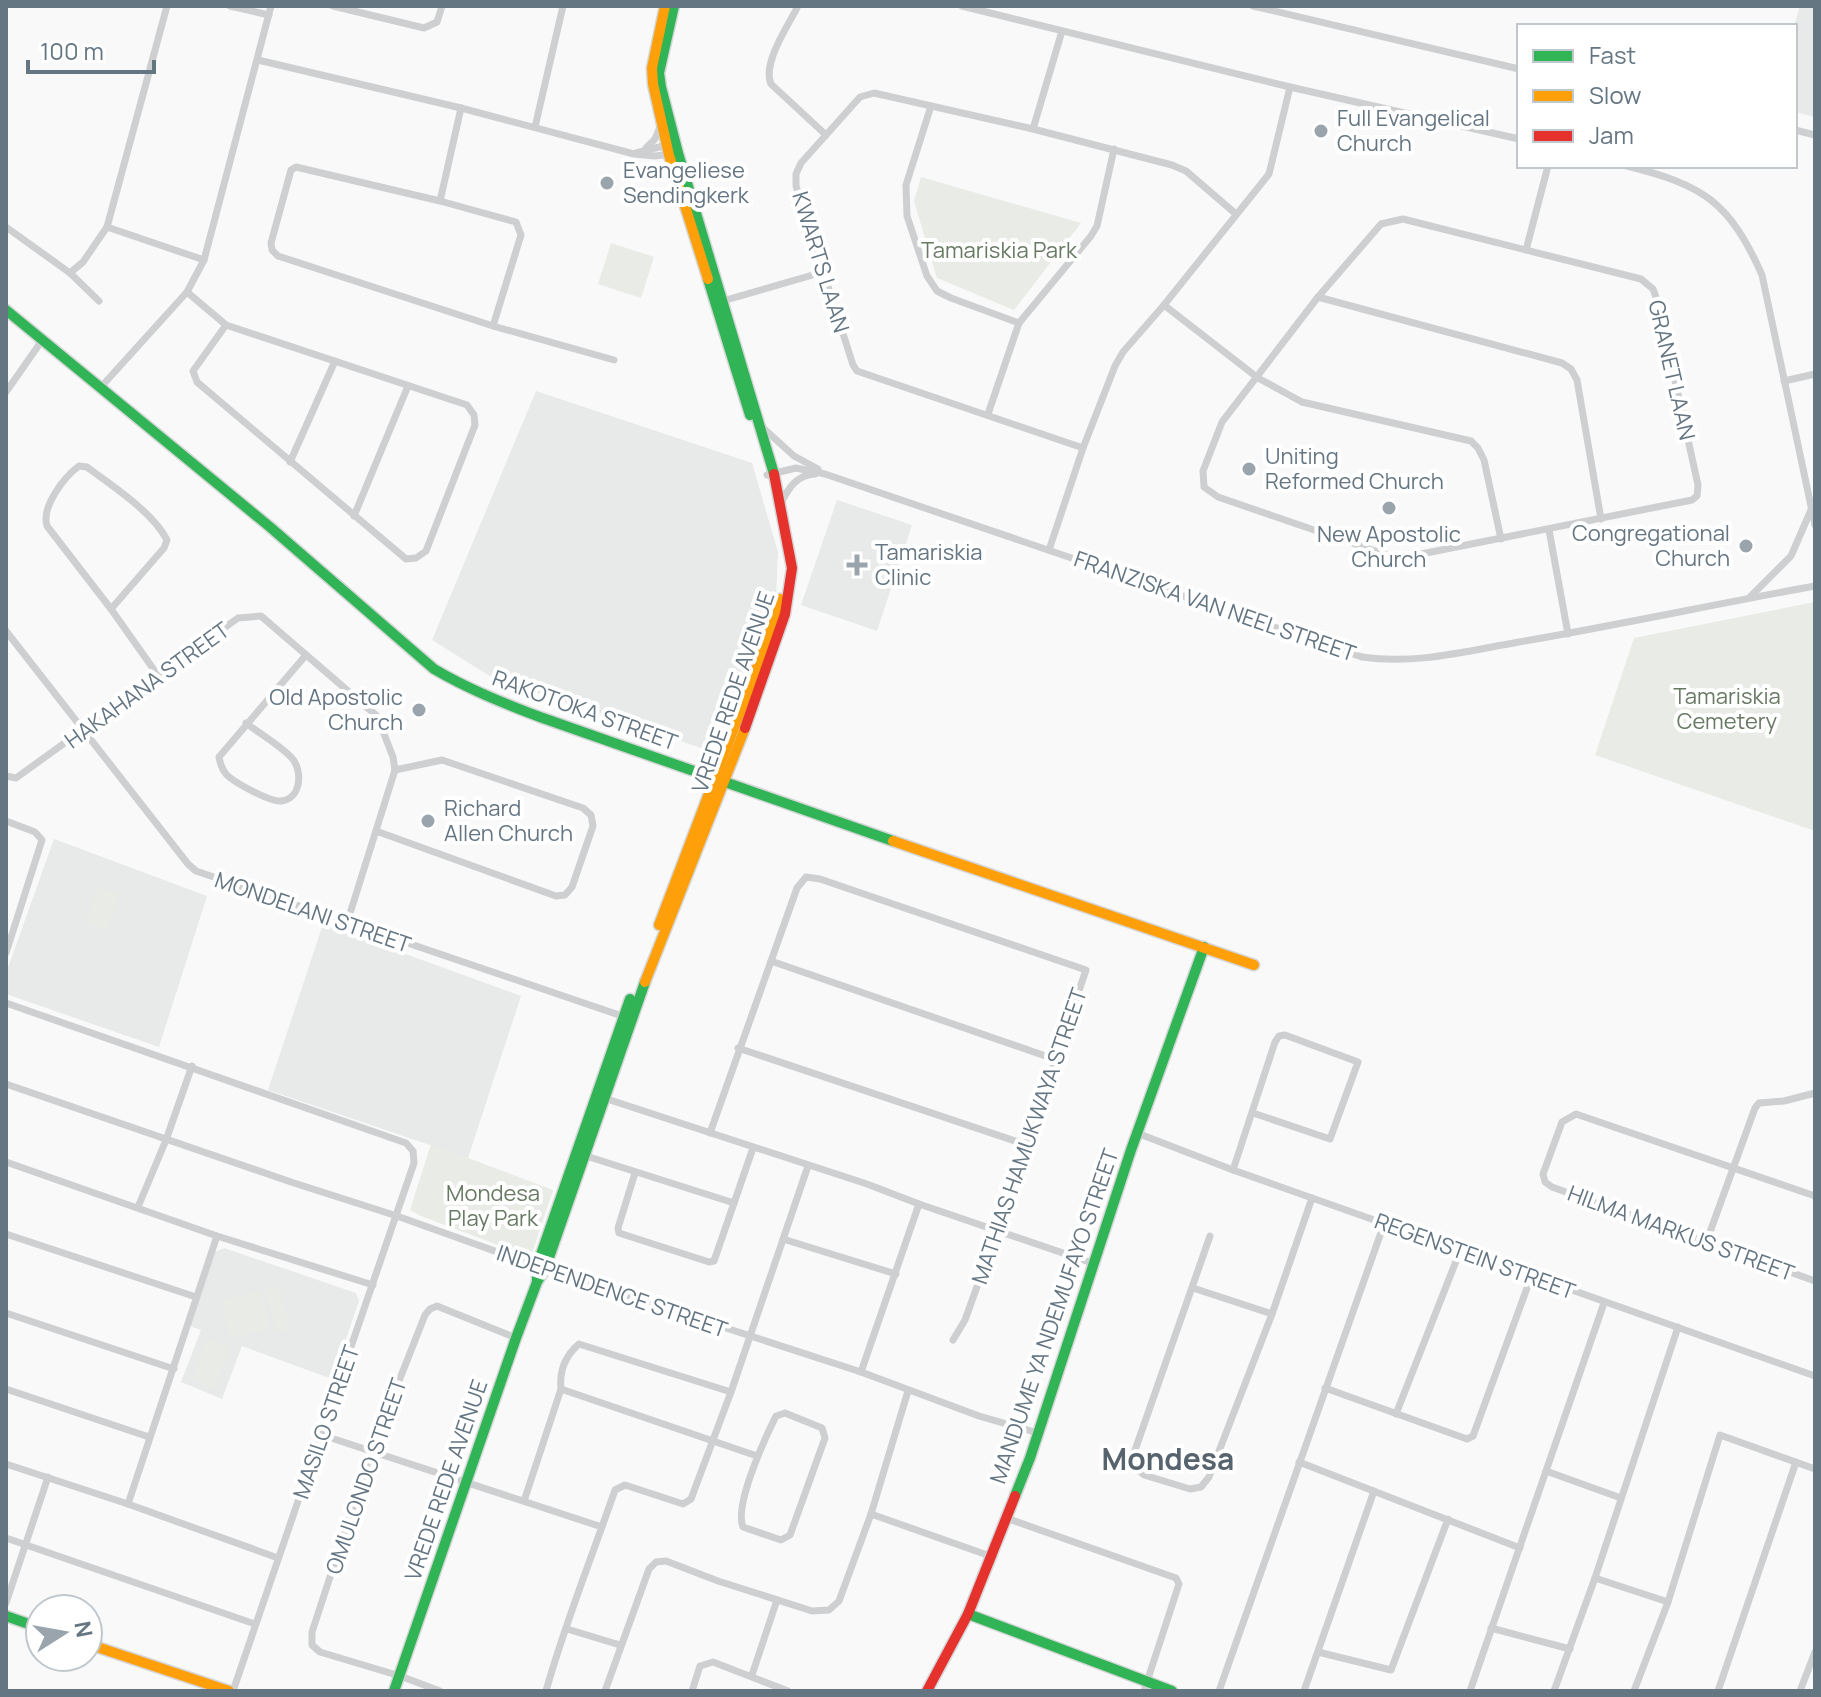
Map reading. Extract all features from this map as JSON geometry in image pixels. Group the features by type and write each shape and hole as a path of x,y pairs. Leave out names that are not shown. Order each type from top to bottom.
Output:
{"street":[{"path":"70,273 83,262 107,227 167,6"},
{"path":"101,387 187,292 204,260 270,10 230,6"},
{"path":"333,6 424,28 437,22 442,6"},
{"path":"535,127 563,6"},
{"name":"VREDE REDE AVENUE","path":"665,6 652,68 653,84 662,122 760,425 785,568 778,612 722,778"},
{"name":"VREDE REDE AVENUE","path":"672,149 659,73 674,6"},
{"path":"798,6 769,64 768,76 771,84 826,135"},
{"path":"962,6 1290,87 1517,139"},
{"path":"1253,6 1517,69"},
{"path":"1033,129 1062,31"},
{"path":"258,60 461,108 634,154 648,156 672,149"},
{"path":"1049,550 1083,448 1115,366 1123,352 1269,174 1290,87"},
{"name":"KWARTS LAAN","path":"1083,448 857,371 796,186 796,174 801,163 860,97 874,93 1172,165 1186,171 1236,214"},
{"path":"931,106 906,185 907,216 927,276 937,291 1019,323"},
{"path":"440,201 461,108"},
{"path":"645,150 655,139 662,122"},
{"path":"634,154 645,150 672,149"},
{"path":"988,414 1019,323 1097,226 1114,149"},
{"path":"493,326 521,235 516,222 296,167 291,170 272,250 278,256 493,326 614,360"},
{"path":"1526,250 1547,168"},
{"path":"1634,168 1672,178 1700,190 1724,209 1751,250 1762,275 1815,525"},
{"name":"GRANET LAAN","path":"1403,219 1526,250 1641,279 1653,289 1698,485 1697,496 1692,500 1406,557 1390,556 1218,497 1204,487 1203,471 1222,422 1318,297 1381,224 1403,219"},
{"path":"6,227 70,273 99,301"},
{"path":"107,227 204,260"},
{"path":"720,302 823,272"},
{"path":"187,292 226,325 467,405 474,415 475,425 426,551 416,558 406,559 227,410 194,376 193,371 226,325"},
{"path":"1318,297 1562,363 1571,369 1577,380 1601,519"},
{"name":"VREDE REDE AVENUE","path":"394,1691 627,1018 785,614 792,568 781,503 720,302"},
{"path":"1164,305 1258,378 1302,402 1471,441 1484,460 1501,539"},
{"name":"RAKOTOKA STREET","path":"6,310 270,527 434,669 461,686 572,729 722,778 778,802 1254,965"},
{"path":"6,392 43,339"},
{"path":"290,462 335,361"},
{"path":"1784,381 1815,374"},
{"path":"354,516 408,386"},
{"path":"760,425 794,456 825,474"},
{"path":"111,609 164,548 167,540 163,532 131,502 87,467 79,466 72,471 46,509 44,518 47,526 159,677"},
{"name":"FRANZISKA VAN NEEL STREET","path":"770,474 796,468 825,474 1362,657 1385,660 1418,660 1815,586"},
{"path":"781,503 791,484 799,478 825,474"},
{"path":"1749,598 1791,556 1814,511"},
{"path":"1549,530 1568,634"},
{"name":"HAKAHANA STREET","path":"6,776 16,778 84,732 238,618 250,615 261,616 377,716 382,723 395,770"},
{"name":"MONDELANI STREET","path":"7,636 196,871 627,1018"},
{"path":"246,723 291,756 298,766 300,777 293,796 276,802 232,780 220,766 219,757 246,723 306,655"},
{"path":"347,923 395,770 442,760 583,808 591,815 593,826 572,887 565,895 556,896 376,831"},
{"path":"6,821 35,832 42,840 6,953"},
{"name":"MATHIAS HAMUKWAYA STREET","path":"710,1133 797,888 806,877 820,879 1086,970 997,1231 965,1320 953,1340"},
{"name":"MANDUME YA NDEMUFAYO STREET","path":"927,1691 968,1614 993,1557 1038,1433 1137,1133 1204,947"},
{"path":"771,961 1057,1060"},
{"path":"6,1003 192,1066 138,1207"},
{"path":"1233,1170 1279,1036 1285,1035 1358,1062 1330,1139 1253,1113"},
{"path":"738,1048 1027,1145"},
{"name":"MASILO STREET","path":"192,1066 406,1143 413,1151 414,1163 231,1691"},
{"name":"INDEPENDENCE STREET","path":"6,1084 1038,1433"},
{"path":"1706,1243 1759,1103 1784,1101 1815,1093"},
{"path":"599,1096 867,1184 1095,1264"},
{"name":"HILMA MARKUS STREET","path":"1815,1196 1576,1114 1562,1122 1543,1174 1545,1182 1552,1187 1815,1281"},
{"name":"REGENSTEIN STREET","path":"1137,1133 1531,1277 1815,1376"},
{"path":"635,1173 619,1233 714,1261 753,1148"},
{"path":"581,1154 734,1203"},
{"path":"6,1162 217,1236 373,1285"},
{"path":"546,1691 576,1592 615,1490 625,1485 688,1503 731,1392 808,1166"},
{"path":"1210,1236 1134,1453 1134,1466 1144,1475 1190,1489 1201,1487 1209,1477 1272,1314 1312,1198"},
{"path":"861,1372 919,1204"},
{"path":"1219,1691 1384,1224"},
{"path":"6,1234 196,1297"},
{"path":"128,1504 217,1236"},
{"path":"783,1239 896,1274"},
{"path":"1396,1414 1460,1251"},
{"path":"1325,1388 1467,1439 1473,1436 1531,1277"},
{"path":"1193,1288 1272,1314"},
{"path":"1470,1691 1604,1303"},
{"name":"OMULONDO STREET","path":"400,1676 320,1652 312,1645 312,1632 371,1452 430,1309 437,1306 516,1338"},
{"path":"6,1313 174,1369"},
{"path":"1554,1691 1678,1327"},
{"path":"524,1501 561,1389 560,1378 568,1353 579,1344 731,1392"},
{"path":"6,1389 149,1437"},
{"path":"561,1389 757,1456"},
{"path":"605,1691 649,1569 656,1562 666,1561 812,1611 829,1610 839,1601 871,1514 908,1391"},
{"path":"785,1413 822,1428 824,1432 817,1463 786,1539 761,1534 743,1527 741,1522 757,1456 779,1414 785,1413"},
{"path":"322,1435 602,1527"},
{"path":"1634,1691 1668,1602 1720,1435 1815,1469"},
{"path":"1299,1462 1520,1548"},
{"path":"1718,1691 1796,1462"},
{"path":"6,1464 278,1558"},
{"path":"1546,1471 1621,1498"},
{"path":"6,1603 48,1477"},
{"path":"1304,1691 1374,1491"},
{"path":"871,1514 993,1557"},
{"path":"1006,1518 1176,1578 1179,1584 1145,1687"},
{"path":"1318,1652 1391,1670 1448,1519"},
{"path":"6,1538 255,1624"},
{"path":"1595,1578 1668,1602"},
{"path":"752,1675 777,1600"},
{"path":"968,1614 1145,1687 1172,1691"},
{"path":"1491,1628 1570,1649"},
{"path":"567,1629 620,1645"},
{"path":"104,1649 231,1691"},
{"path":"1800,1691 1815,1652"},
{"path":"692,1691 700,1666 713,1662 788,1691"},
{"path":"400,1676 440,1691"}],"shaded area":[{"path":"1800,6 1815,6 1815,117 1797,112 1795,24"},
{"path":"536,391 752,463 778,552 776,599 719,740 704,749 493,678 432,640"},
{"name":"Tamariskia Clinic","path":"837,500 912,525 877,631 801,605"},
{"path":"54,839 207,896 159,1047 6,994 6,973"},
{"path":"323,924 521,996 468,1158 268,1090"},
{"path":"224,1248 356,1293 359,1301 332,1379 242,1346 222,1399 181,1382 201,1330 190,1326 215,1252"}],"green space":[{"name":"Tamariskia Park","path":"921,177 1081,223 1014,310 937,278 914,201"},
{"path":"611,243 654,257 641,298 598,284"},
{"name":"Tamariskia Cemetery","path":"1815,602 1815,831 1595,755 1634,638"},
{"path":"97,887 118,893 108,931 87,925"},
{"name":"Mondesa Play Park","path":"431,1144 553,1190 532,1253 519,1253 410,1210"},
{"path":"279,1287 290,1329 276,1333 265,1291"},
{"path":"261,1291 270,1329 230,1338 221,1300"},
{"path":"207,1339 229,1348 214,1389 192,1380"}],"traffic: fast":[{"path":"674,6 659,73 661,87 774,474"},
{"path":"708,279 750,415"},
{"path":"6,310 270,527 434,669 540,717 893,841"},
{"path":"1015,1496 1131,1150 1204,947"},
{"path":"394,1691 516,1338 545,1269 645,982"},
{"path":"537,1280 537,1266 630,999"},
{"path":"968,1614 1172,1691"},
{"path":"6,1616 24,1622"}],"traffic: slow":[{"path":"665,6 652,68 653,84 669,155 708,279"},
{"path":"659,925 778,612 780,599"},
{"path":"645,982 745,728"},
{"path":"893,841 1254,965"},
{"path":"104,1649 229,1691"}],"traffic: jam":[{"path":"745,728 785,614 792,568 774,474"},
{"path":"927,1691 968,1614 1015,1496"}],"place":[{"name":"Full Evangelical Church","path":"1321,131"},
{"name":"Evangeliese Sendingkerk","path":"607,183"},
{"name":"Uniting Reformed Church","path":"1249,469"},
{"name":"New Apostolic Church","path":"1389,508"},
{"name":"Congregational Church","path":"1746,546"},
{"name":"Tamariskia Clinic","path":"857,565"},
{"name":"Old Apostolic Church","path":"419,710"},
{"name":"Richard Allen Church","path":"428,821"}],"district":[{"name":"Mondesa","path":"1168,1458"}]}
